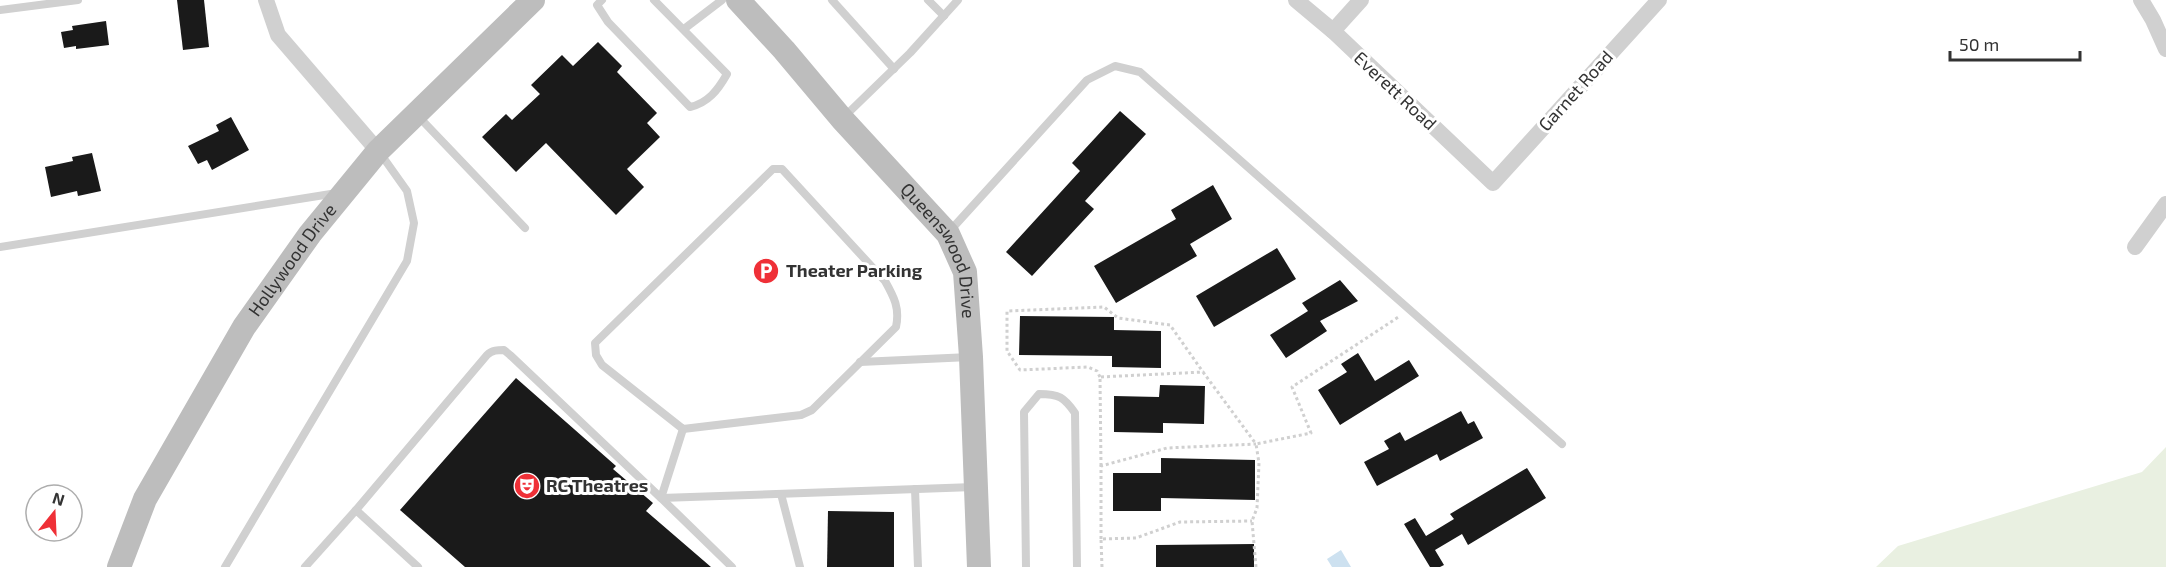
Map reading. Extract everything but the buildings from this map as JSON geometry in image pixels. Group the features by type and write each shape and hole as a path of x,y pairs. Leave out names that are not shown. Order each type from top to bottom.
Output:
{"main road":[{"name":"Hollywood Drive","path":"119,567 145,499 244,327 310,234 378,151 533,0"},
{"name":"Queenswood Drive","path":"738,0 842,119 948,234 965,272 971,357 979,567"}],"street":[{"path":"266,0 278,35 378,151"},
{"name":"Everett Road","path":"1296,0 1333,31 1493,183"},
{"path":"1333,31 1361,0"},
{"name":"Garnet Road","path":"1493,183 1659,0"},
{"path":"2141,0 2166,49"},
{"path":"2135,247 2166,204"}],"lane":[{"path":"0,10 78,0"},
{"path":"602,0 597,5 608,22 690,107 702,105 720,87 727,74 654,0"},
{"path":"684,29 722,0"},
{"path":"832,0 894,69"},
{"path":"928,0 944,16"},
{"path":"842,119 894,69 958,0"},
{"path":"948,234 1087,80 1115,66 1140,72 1562,444"},
{"path":"416,114 525,228"},
{"path":"225,567 407,261 414,223 407,191 378,151"},
{"path":"773,169 782,170 885,281 895,299 899,314 896,327 812,410 801,415 683,429 602,365 596,355 595,343 773,169"},
{"path":"0,247 344,192"},
{"path":"305,567 487,355 504,350 732,567"},
{"path":"860,363 971,357"},
{"path":"1026,567 1024,412 1039,394 1054,394 1067,402 1075,413 1077,567"},
{"path":"661,498 683,429"},
{"path":"661,498 976,487"},
{"path":"915,489 918,567"},
{"path":"781,494 800,567"},
{"path":"356,510 418,567"}],"path":[{"path":"1102,567 1100,377 1097,371 1088,367 1020,370 1007,351 1007,311 1104,308 1118,318 1170,325 1256,444 1259,463 1257,508 1252,521 1256,567"},
{"path":"1101,466 1167,448 1256,444 1311,434 1292,387 1389,325 1409,309"},
{"path":"1100,377 1203,372"},
{"path":"1101,538 1136,538 1180,522 1252,521"}],"green space":[{"path":"2166,447 2166,567 1876,567 1898,546 2142,472"}],"water":[{"path":"1341,550 1351,567 1332,567 1327,559"}],"place":[{"name":"Theater Parking","path":"766,271"},
{"name":"RC Theatres","path":"527,486"}]}
